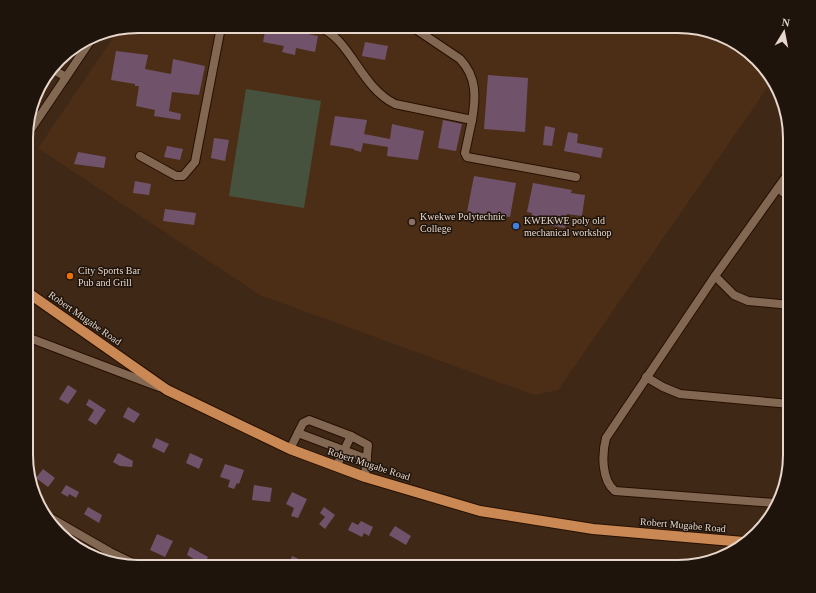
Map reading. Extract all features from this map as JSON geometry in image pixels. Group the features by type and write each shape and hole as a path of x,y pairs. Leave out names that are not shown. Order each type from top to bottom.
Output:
{"main road":[{"name":"Robert Mugabe Road","path":"33,296 167,390 290,449 365,477 480,511 593,529 737,541"}],"street":[{"path":"140,156 176,176 183,176 190,170 198,153 221,33"},
{"path":"329,33 345,50 376,92 385,99 395,104 472,120"},
{"path":"421,33 460,59 466,66 475,88 476,100 465,153 467,157 576,176"},
{"path":"34,125 86,47"},
{"path":"57,72 66,78"},
{"path":"772,502 615,491 608,486 603,449 606,438 646,377 715,276 783,181"},
{"path":"778,188 783,192"},
{"path":"715,276 734,295 748,301 783,304"},
{"path":"33,339 167,390"},
{"path":"646,377 663,387 680,394 783,403"},
{"path":"290,449 303,423 309,420 368,444 365,477"},
{"path":"298,433 367,459"},
{"path":"336,466 342,450 351,436"},
{"path":"57,522 124,559"}],"shaded area":[{"name":"Kwekwe Polytechnic College","path":"684,33 705,37 730,47 752,64 769,86 558,390 534,395 260,295 38,148 114,36 125,34"}],"green space":[{"path":"246,89 321,101 304,208 229,196"}],"building":[{"path":"265,33 302,33 318,36 315,52 296,48 295,55 282,52 284,46 263,42"},
{"path":"365,42 388,46 385,60 362,56"},
{"path":"116,51 148,55 145,69 171,74 173,59 205,66 199,95 172,92 169,111 181,114 180,120 154,116 155,110 136,106 139,86 111,80"},
{"path":"488,75 528,78 525,132 484,129"},
{"path":"335,116 367,120 364,134 390,139 392,124 424,131 418,160 387,156 388,147 363,143 361,152 354,149 330,145"},
{"path":"443,120 462,124 456,151 438,148"},
{"path":"545,126 555,128 552,146 543,145"},
{"path":"568,132 578,134 577,143 603,148 601,158 564,151"},
{"path":"214,138 229,140 225,161 211,158"},
{"path":"167,146 183,149 180,160 164,157"},
{"path":"78,152 106,157 104,168 74,164"},
{"path":"474,176 516,183 510,217 502,216 502,220 475,216 476,214 467,212"},
{"path":"135,181 151,184 149,195 133,193"},
{"path":"533,183 572,190 571,193 585,195 582,216 567,214 565,228 530,222 532,213 527,212"},
{"path":"165,209 196,213 194,225 163,221"},
{"path":"68,385 77,391 68,404 59,399"},
{"path":"89,399 106,410 96,425 88,420 94,410 86,405"},
{"path":"128,407 140,414 134,423 123,417"},
{"path":"156,438 169,444 164,453 152,447"},
{"path":"118,453 133,461 132,467 120,466 113,462"},
{"path":"190,453 203,459 199,469 186,463"},
{"path":"225,464 244,470 239,484 237,483 234,489 228,487 230,480 220,477"},
{"path":"43,469 55,478 48,487 36,478"},
{"path":"66,485 79,492 76,498 69,494 68,497 61,493"},
{"path":"254,485 272,488 270,502 252,500"},
{"path":"292,492 307,499 298,518 291,516 294,508 286,504"},
{"path":"88,507 102,515 99,523 84,514"},
{"path":"324,507 335,515 325,529 319,524 325,517 320,513"},
{"path":"361,521 373,527 369,536 364,533 362,537 348,530 352,522 358,525"},
{"path":"395,526 411,536 406,545 389,535"},
{"path":"157,534 173,541 165,557 150,550"},
{"path":"190,547 208,557 206,560 196,560 187,555"},
{"path":"292,556 301,560 291,560"}],"place":[{"name":"Kwekwe Polytechnic College","path":"412,222"},
{"name":"KWEKWE poly old mechanical workshop","path":"516,226"},
{"name":"City Sports Bar Pub and Grill","path":"70,276"}]}
